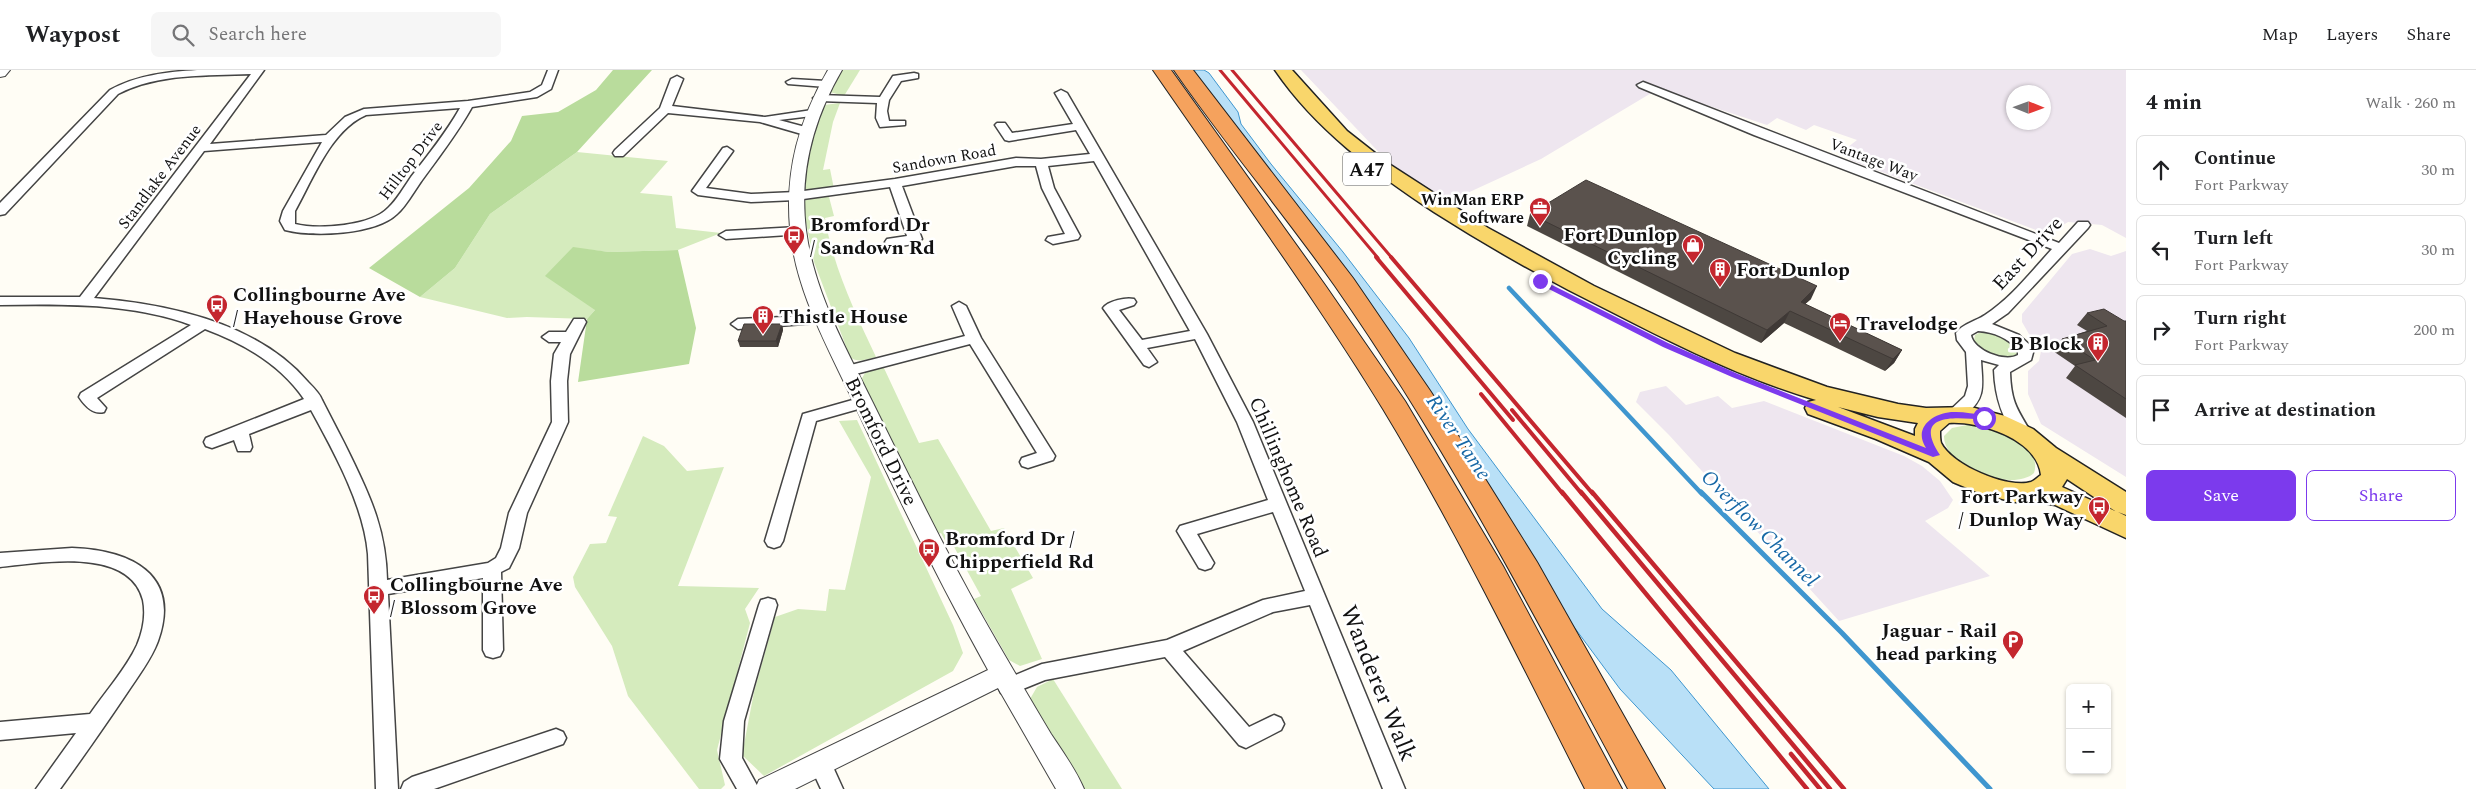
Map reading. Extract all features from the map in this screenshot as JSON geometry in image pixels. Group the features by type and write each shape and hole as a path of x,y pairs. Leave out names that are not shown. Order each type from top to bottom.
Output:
{"highway":[{"path":"1162,70 1317,290 1395,407 1492,575 1604,789"},
{"path":"1183,70 1345,283 1422,398 1526,570 1647,789"}],"main road":[{"name":"A47","path":"1270,70 1312,119 1347,152 1403,197 1470,241 1540,281 1665,345 1735,376 1936,455"},
{"name":"A47","path":"1283,70 1324,118 1350,143 1380,166 1488,238 1555,276 1672,334 1758,371 1850,402 1885,410 1989,419 2025,436 2048,455 2126,504"},
{"name":"A47","path":"1948,415 1932,420 1927,427 1925,435 1928,445 1936,455 1954,470 1987,486 2010,492 2033,492 2061,496 2126,528"},
{"path":"2033,492 2043,489 2054,479 2052,464 2048,455"}],"street":[{"path":"0,73 3,70"},
{"path":"0,211 114,92 127,84 152,78 259,70"},
{"name":"Standlake Avenue","path":"84,302 259,70"},
{"path":"468,104 533,95 546,87 553,70"},
{"path":"901,122 884,125 880,114 882,100 897,78 914,76"},
{"path":"619,153 665,109 677,79"},
{"path":"792,82 819,99"},
{"path":"1643,86 1677,100"},
{"name":"Chillinghome Road","path":"1062,93 1200,334 1245,422 1316,596"},
{"path":"665,109 760,119 819,99 882,100"},
{"path":"760,119 819,99"},
{"name":"Bromford Drive","path":"819,99 797,162 798,232 808,278 848,372 966,612 1005,681 1072,789"},
{"name":"Vantage Way","path":"1677,100 2061,248"},
{"name":"Hilltop Drive","path":"468,104 455,127 392,212 380,220 363,226 301,231 290,228 287,221 288,211 330,138 341,124 352,116 364,112 468,104"},
{"path":"1001,125 1009,137 1080,126"},
{"path":"201,148 330,138"},
{"name":"Sandown Road","path":"727,151 698,191 751,198 796,196 895,183 1016,162 1041,162 1098,157"},
{"path":"1041,162 1048,188 1073,236 1053,240"},
{"path":"892,242 915,239 895,183"},
{"name":"East Drive","path":"1976,327 2003,310 2083,225"},
{"path":"726,235 798,232"},
{"path":"0,301 84,302 146,310 203,324 236,337 265,353 289,371 315,401 360,494 376,543 387,789"},
{"path":"1129,302 1110,308 1149,362"},
{"path":"959,306 974,338 1047,456 1028,462"},
{"name":"East Drive","path":"2003,310 2014,333 2023,345"},
{"path":"738,324 825,319"},
{"path":"98,408 87,397 203,324"},
{"path":"2013,362 1997,360 1974,350 1965,342 1963,333 1976,327 2002,332 2023,345 2026,357 2013,362 2002,370 2002,383 2010,415 2018,429 2025,436"},
{"path":"378,589 492,569 503,562 510,548 518,513 560,422 559,381 562,354 575,330 549,337"},
{"path":"1138,345 1200,334"},
{"path":"848,372 974,338"},
{"path":"1948,415 1969,404 1974,395 1977,385 1974,350"},
{"path":"212,442 242,439 315,401"},
{"path":"774,541 809,418 863,402"},
{"path":"1205,563 1186,531 1278,504"},
{"path":"0,560 90,557 113,560 128,565 140,573 148,588 155,609 148,643 97,722 47,789"},
{"path":"492,569 493,650"},
{"path":"768,789 820,763 1005,681 1042,672 1169,648 1270,605 1316,596"},
{"name":"Wanderer Walk","path":"1316,596 1394,789"},
{"path":"748,789 731,760 734,721 768,605"},
{"path":"1169,648 1246,739 1274,724"},
{"path":"0,730 97,722"},
{"path":"412,789 420,784 556,738"},
{"path":"820,763 832,789"}],"shaded area":[{"path":"1301,70 2126,70 2126,238 2102,225 2068,222 2053,231 2041,232 1850,160 1843,151 1857,140 1814,125 1806,130 1777,118 1767,125 1658,89 1541,159 1450,201 1389,163"},
{"path":"2090,249 2111,256 2126,251 2126,477 2041,424 2028,394 2028,371 2039,361 2041,351 2037,348 2022,322 2022,314 2072,254"},
{"path":"1666,386 1686,405 1718,396 1732,408 1764,401 1904,456 1922,466 1940,481 1953,500 1948,508 1925,521 1990,576 1839,621 1669,435 1636,402 1640,392"}],"green space":[{"path":"613,70 652,70 577,152 490,214 455,268 420,297 369,268 469,188 511,141 522,116 558,112 596,90"},
{"path":"842,70 860,70 844,96 830,92"},
{"path":"840,103 833,122 823,170 830,169 834,189 811,191 804,189 806,162 820,109 824,105"},
{"path":"577,152 668,161 640,193 672,196 676,228 721,233 678,250 609,252 573,248 595,310 587,319 507,318 420,297 455,268 490,214"},
{"path":"811,197 829,197 834,216 825,218 833,254 860,323 876,357 857,360 847,354 847,349 814,262 802,203"},
{"path":"573,247 609,252 678,250 696,328 689,364 578,382 587,319 595,310 545,276"},
{"path":"1991,333 2000,336 2018,348 2019,352 2009,358 1995,356 1974,341 1975,335"},
{"path":"883,366 919,443 938,439 991,531 1004,528 1033,578 1011,589 1042,659 1020,666 1009,660 974,599 981,596 953,545 948,546 941,533 938,534 861,380 865,373"},
{"path":"857,420 953,625 963,653 953,671 764,776 742,755 754,692 775,617 798,609 826,611 829,589 845,590 871,477 839,421"},
{"path":"1967,425 2000,433 2023,445 2031,453 2035,462 2034,473 2024,478 2011,480 1980,474 1966,467 1955,458 1947,447 1944,436 1952,428"},
{"path":"643,436 664,446 687,471 724,467 678,586 759,588 745,609 750,623 717,750 725,785 721,789 699,789 628,696 612,646 575,587 573,577 590,544 606,543 617,517 608,516"},
{"path":"1053,679 1122,789 1085,789 1030,699 1037,687"}],"water":[{"name":"River Tame","path":"1187,70 1204,70 1209,73 1238,112 1241,124 1271,164 1343,252 1409,338 1468,429 1602,609 1671,670 1769,789 1714,789 1620,689 1494,519 1437,432"}],"building":[{"name":"Fort Dunlop","path":"1586,180 1817,286 1801,302 1902,350 1893,359 1790,311 1767,330 1530,214"},
{"path":"2104,309 2126,321 2126,399 2075,365 2095,360 2062,339 2107,326 2087,313"},
{"path":"744,324 782,324 776,341 738,341"}],"waterway":[{"name":"Overflow Channel","path":"1509,288 1702,494"},
{"name":"Overflow Channel","path":"1701,492 1842,633 1990,789"}],"railway":[{"path":"1220,70 1378,258"},
{"path":"1232,70 1392,258"},
{"path":"1376,257 1513,420"},
{"path":"1391,257 1593,494"},
{"path":"1481,394 1563,494"},
{"path":"1512,410 1582,494"},
{"path":"1562,492 1807,789"},
{"path":"1581,492 1830,789"},
{"path":"1592,492 1844,789"},
{"path":"1791,754 1820,789"}],"place":[{"name":"WinMan ERP Software","path":"1540,227"},
{"name":"Bromford Dr / Sandown Rd","path":"794,255"},
{"name":"Fort Dunlop Cycling","path":"1693,264"},
{"name":"Fort Dunlop","path":"1720,288"},
{"name":"Collingbourne Ave / Hayehouse Grove","path":"217,324"},
{"name":"Thistle House","path":"763,335"},
{"name":"Travelodge","path":"1840,342"},
{"name":"B Block","path":"2098,362"},
{"name":"Fort Parkway / Dunlop Way","path":"2099,526"},
{"name":"Bromford Dr / Chipperfield Rd","path":"929,568"},
{"name":"Collingbourne Ave / Blossom Grove","path":"374,615"},
{"name":"Jaguar - Rail head parking","path":"2013,660"}],"route":[{"path":"1540,281 1665,345 1735,376 1885,433 1936,455 1928,445 1925,435 1927,427 1932,420 1954,414 1984,418"}]}
